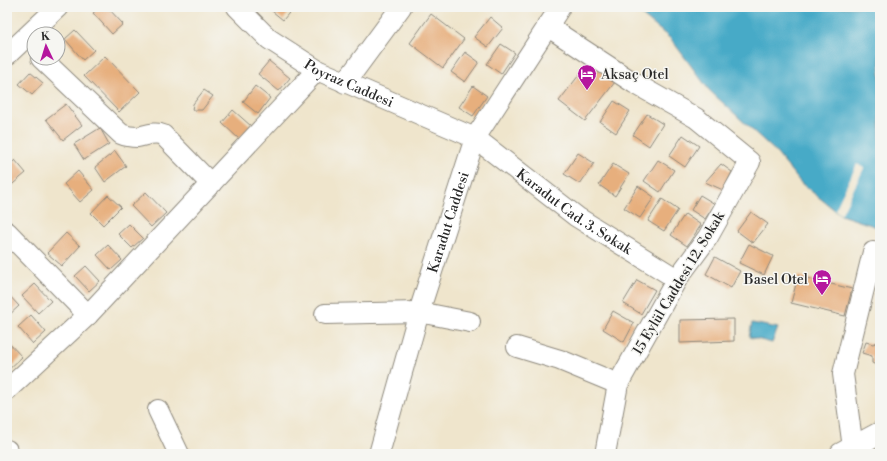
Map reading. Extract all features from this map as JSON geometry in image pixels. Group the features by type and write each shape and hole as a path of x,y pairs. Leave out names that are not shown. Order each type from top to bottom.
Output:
{"main road":[{"path":"847,451 880,433"}],"street":[{"path":"43,26 58,7"},
{"name":"Poyraz Caddesi","path":"237,7 269,39 317,70 475,138"},
{"path":"345,83 401,7"},
{"name":"Karadut Caddesi","path":"379,454 419,312 475,138 559,9"},
{"name":"15 Eylül Caddesi 12. Sokak","path":"547,26 634,83 696,118 750,162 708,237 677,279 618,384 605,454"},
{"path":"7,55 26,47"},
{"path":"49,66 121,134 128,137 159,133 163,135 211,184"},
{"path":"7,390 88,315 317,70"},
{"name":"Karadut Cad. 3. Sokak","path":"475,138 577,217 677,279"},
{"path":"7,232 88,315"},
{"path":"847,451 843,374 873,252"},
{"path":"325,314 419,312 470,322"},
{"path":"517,347 560,360 618,384"},
{"path":"158,410 179,454"},
{"path":"7,450 8,454"}],"water":[{"path":"632,7 880,7 880,228 841,215 801,183 774,150 709,90 671,39"},
{"path":"752,323 778,328 772,343 749,337"}],"pier":[{"path":"857,164 864,168 841,215 835,210"}],"building":[{"path":"100,7 107,7 123,24 112,34 93,13"},
{"path":"267,7 294,7 283,20"},
{"path":"431,14 464,39 443,68 410,43"},
{"path":"490,17 503,28 488,47 474,37"},
{"path":"75,30 94,50 83,60 66,40 66,38"},
{"path":"501,44 515,53 501,74 487,64"},
{"path":"465,52 479,62 465,82 451,72"},
{"path":"105,56 140,92 119,112 84,76"},
{"path":"269,61 290,78 279,91 258,74"},
{"name":"Aksaç Otel","path":"589,62 615,82 585,121 559,101"},
{"path":"30,72 43,83 32,95 19,84"},
{"path":"255,86 270,98 258,114 243,102"},
{"path":"473,86 487,96 473,116 459,107"},
{"path":"204,90 213,96 202,110 192,110 193,104"},
{"path":"614,101 630,111 616,133 600,122"},
{"path":"66,104 82,125 63,140 46,119"},
{"path":"233,110 251,126 239,139 222,123"},
{"path":"647,114 663,124 649,146 633,135"},
{"path":"100,128 109,144 84,160 74,144"},
{"path":"683,135 699,146 685,167 669,156"},
{"path":"115,151 126,166 105,182 95,167"},
{"path":"578,153 594,163 580,184 564,174"},
{"path":"15,160 26,173 8,188 7,167"},
{"path":"658,160 674,170 660,192 644,181"},
{"path":"613,164 629,174 615,196 599,185"},
{"path":"721,164 732,172 723,190 705,182"},
{"path":"78,171 94,190 80,202 64,184"},
{"path":"638,186 654,197 640,218 624,208"},
{"path":"146,192 166,213 151,227 131,206"},
{"path":"108,195 121,207 103,225 91,213"},
{"path":"700,195 715,204 705,219 691,210"},
{"path":"662,199 678,210 664,231 648,221"},
{"path":"751,212 768,224 753,243 737,231"},
{"path":"685,214 701,225 687,246 671,235"},
{"path":"129,224 143,238 132,248 118,234"},
{"path":"66,233 80,246 62,266 47,253"},
{"path":"749,244 773,256 764,275 739,263"},
{"path":"108,245 122,260 111,270 97,255"},
{"path":"715,257 740,271 731,288 706,274"},
{"path":"86,266 100,281 89,291 75,276"},
{"name":"Basel Otel","path":"798,276 852,289 845,316 791,303"},
{"path":"637,280 655,290 641,314 623,303"},
{"path":"35,284 51,301 38,313 22,296"},
{"path":"7,293 19,306 7,317"},
{"path":"613,311 634,323 624,342 603,329"},
{"path":"31,315 46,332 33,344 18,327"},
{"path":"734,319 734,341 680,343 680,320"},
{"path":"7,341 22,357 7,371"},
{"path":"880,341 880,367 872,363 872,356 862,353 866,342 873,344"}],"place":[{"name":"Aksaç Otel","path":"587,91"},
{"name":"Basel Otel","path":"822,296"}]}
